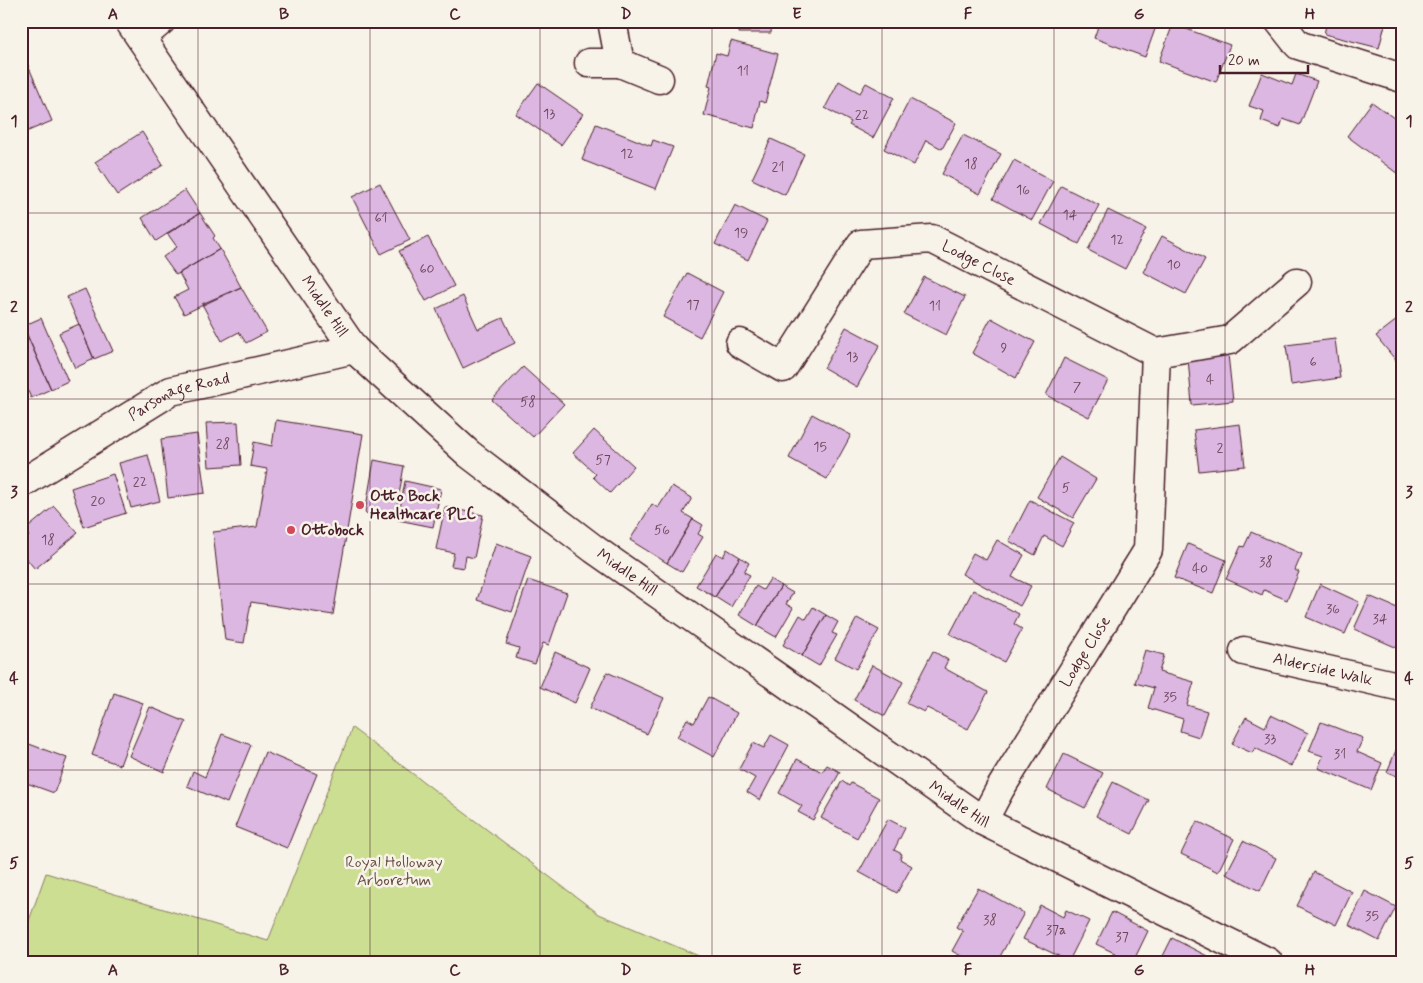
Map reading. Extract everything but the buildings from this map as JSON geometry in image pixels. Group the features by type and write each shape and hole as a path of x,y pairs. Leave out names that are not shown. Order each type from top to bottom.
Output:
{"street":[{"path":"612,21 620,63"},
{"path":"1279,21 1298,45 1402,78"},
{"name":"Middle Hill","path":"144,27 354,349 469,454 594,549 983,822 1268,962"},
{"path":"589,63 620,63 659,80"},
{"name":"Lodge Close","path":"740,343 783,368 861,244 932,240 1156,353 1148,550 1000,789 983,822"},
{"path":"1156,353 1230,340 1297,282"},
{"name":"Parsonage Road","path":"21,484 171,391 354,349"},
{"name":"Alderside Walk","path":"1244,651 1402,687"}],"green space":[{"name":"Royal Holloway Arboretum","path":"352,728 599,914 713,962 21,962 21,943 46,873 268,941"}],"place":[{"name":"Otto Bock Healthcare PLC","path":"360,505"},
{"name":"Ottobock","path":"291,530"}]}
